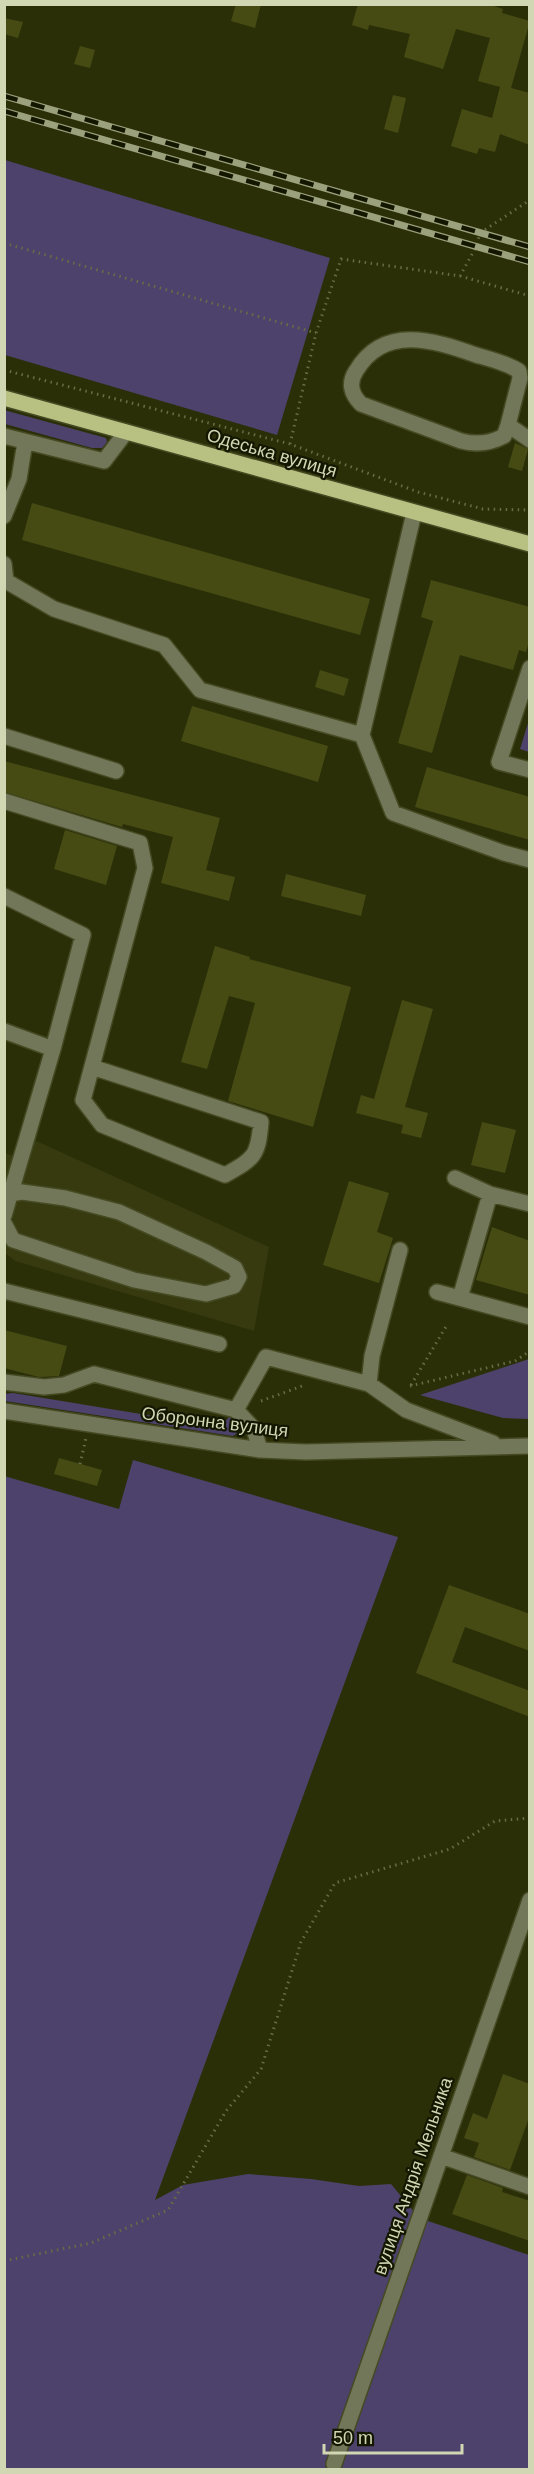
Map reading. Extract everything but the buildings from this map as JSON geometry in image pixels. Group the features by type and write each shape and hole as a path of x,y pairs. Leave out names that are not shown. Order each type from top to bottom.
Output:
{"main road":[{"name":"Одеська вулиця","path":"4,398 530,544"}],"street":[{"path":"415,339 445,344 519,371 520,378 508,425 504,436 493,441 474,444 461,441 361,404 352,394 351,381 367,356 388,343 415,339"},
{"path":"508,425 530,440"},
{"path":"4,436 104,461 126,432"},
{"path":"4,516 12,478 25,442"},
{"path":"414,513 362,735 393,813 504,853 530,860"},
{"path":"4,564 5,583 54,609 164,645 200,690 362,735"},
{"path":"530,668 499,762 530,770"},
{"path":"4,736 116,771"},
{"path":"4,801 140,843 145,868 83,1100 102,1125 225,1175 246,1164 259,1148 261,1122 92,1067"},
{"path":"4,896 83,935 53,1049 7,1194 4,1216"},
{"path":"4,1031 53,1049"},
{"path":"455,1178 490,1194 530,1204"},
{"path":"4,1223 13,1240 134,1280 206,1294 234,1286 239,1277 235,1268 206,1252 118,1212 65,1198 22,1192 7,1194"},
{"path":"460,1298 490,1194"},
{"path":"369,1384 372,1356 400,1250"},
{"path":"4,1291 219,1344"},
{"path":"437,1292 530,1317"},
{"path":"236,1410 267,1357 369,1384 406,1410 501,1447"},
{"path":"4,1382 44,1387 64,1385 94,1374 236,1410 254,1429 260,1450"},
{"name":"Оборонна вулиця","path":"4,1411 260,1450 306,1452 530,1446"},
{"name":"вулиця Андрія Мельника","path":"334,2464 530,1900"},
{"path":"441,2156 530,2187"}],"path":[{"path":"460,276 476,247 480,233 530,200"},
{"path":"4,243 316,333"},
{"path":"290,444 316,333 341,259 460,276 530,296"},
{"path":"4,370 290,444 418,492 483,509 530,510"},
{"path":"406,1410 410,1386 447,1325"},
{"path":"410,1386 515,1361 530,1351"},
{"path":"236,1410 332,1375"},
{"path":"80,1464 87,1436"},
{"path":"4,2261 91,2243 168,2210 226,2111 261,2069 301,1942 334,1883 450,1849 495,1821 530,1818"}],"shaded area":[{"path":"5,160 330,258 277,435 5,355"},
{"path":"4,410 106,438 107,442 102,448 92,448 5,424"},
{"path":"530,720 529,752 520,749"},
{"path":"32,1139 269,1247 254,1331 15,1261 5,1253 4,1153 26,1159"},
{"path":"529,1359 529,1419 503,1418 420,1395"},
{"path":"13,1393 220,1427 232,1414 241,1426 239,1432 233,1436 5,1401 4,1394"},
{"path":"133,1460 398,1537 155,2200 183,2185 248,2174 311,2179 359,2186 391,2184 419,2218 529,2255 529,2469 5,2469 4,1476 119,1509"}],"railway":[{"path":"4,96 530,247"},
{"path":"4,111 530,262"}]}
